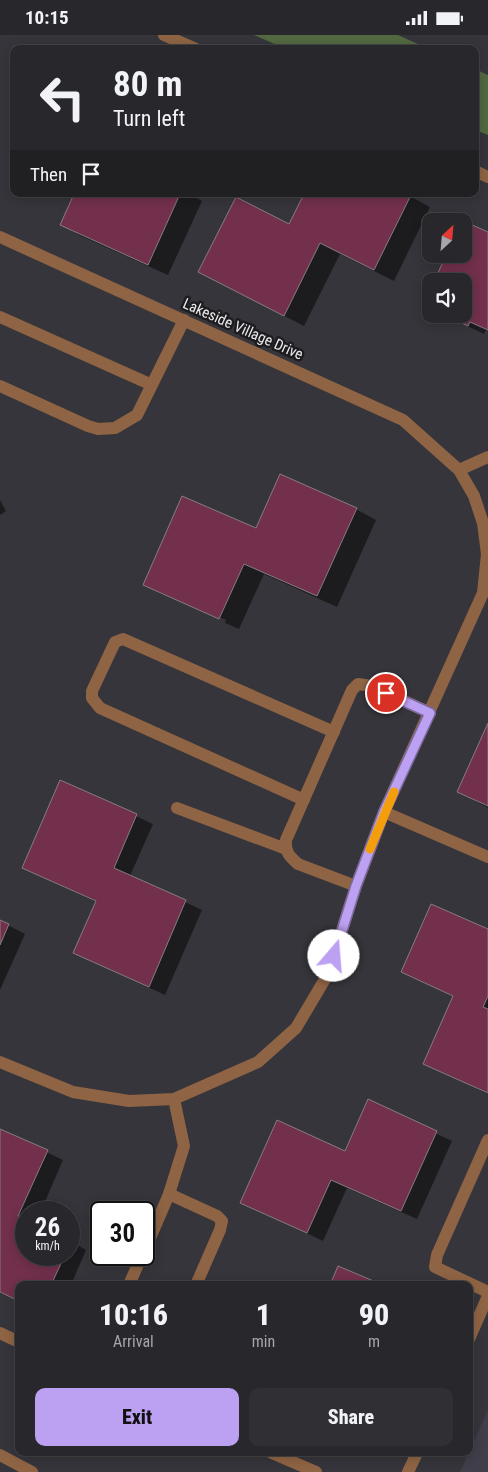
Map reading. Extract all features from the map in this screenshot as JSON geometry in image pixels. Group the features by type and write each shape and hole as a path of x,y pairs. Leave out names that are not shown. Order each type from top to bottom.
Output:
{"street":[{"path":"164,35 187,45"},
{"name":"Lakeside Village Drive","path":"0,237 403,420 459,470 474,496 483,523 487,554 483,593 384,812 356,886 328,974 296,1027 258,1062 174,1099 129,1101 73,1091 0,1062"},
{"path":"0,317 152,385"},
{"path":"0,386 88,426 115,429 137,415 184,320"},
{"path":"459,470 488,457"},
{"path":"304,800 100,708 92,698 96,683 115,642 123,639 334,732"},
{"path":"286,849 286,840 352,690 358,685 372,686 430,713"},
{"path":"177,808 286,849 298,864 356,886"},
{"path":"384,812 488,857"},
{"path":"155,1226 169,1194 184,1146 174,1099"},
{"path":"465,1281 435,1267 437,1255 488,1140"},
{"path":"169,1194 217,1216 222,1221 198,1281"},
{"path":"131,1281 137,1266"},
{"path":"473,1285 488,1292"},
{"path":"473,1330 488,1296"},
{"path":"0,1333 15,1340"},
{"path":"0,1455 32,1472"},
{"path":"279,1456 316,1472"},
{"path":"408,1472 416,1456"}],"shaded area":[{"path":"488,1410 488,1472 460,1472 467,1456 473,1456 473,1443"}],"green space":[{"path":"254,35 398,35 420,45 277,45"},
{"path":"479,71 488,75 488,135 479,132"}],"building":[{"path":"73,197 179,197 148,265 60,225"},
{"path":"236,197 289,224 302,197 410,197 374,270 320,243 284,316 198,272"},
{"path":"472,225 488,232 488,330 472,323 472,273 438,273 443,263 472,263"},
{"path":"280,474 357,508 317,596 244,564 219,619 143,585 182,496 256,528"},
{"path":"488,723 488,806 457,792"},
{"path":"60,780 137,814 114,868 186,900 149,987 73,953 96,901 22,868"},
{"path":"431,904 488,929 488,996 483,1007 488,1009 488,1093 423,1064 453,996 401,972"},
{"path":"0,920 9,924 0,945"},
{"path":"368,1099 437,1131 401,1211 331,1180 307,1233 240,1203 277,1120 345,1151"},
{"path":"0,1129 48,1150 25,1201 15,1201 15,1266 60,1266 53,1281 15,1281 15,1299 0,1292"},
{"path":"338,1266 374,1281 332,1281"}],"slow traffic":[{"path":"370,849 394,792"}],"route":[{"path":"334,956 356,886 384,812 430,713 386,693"}]}
